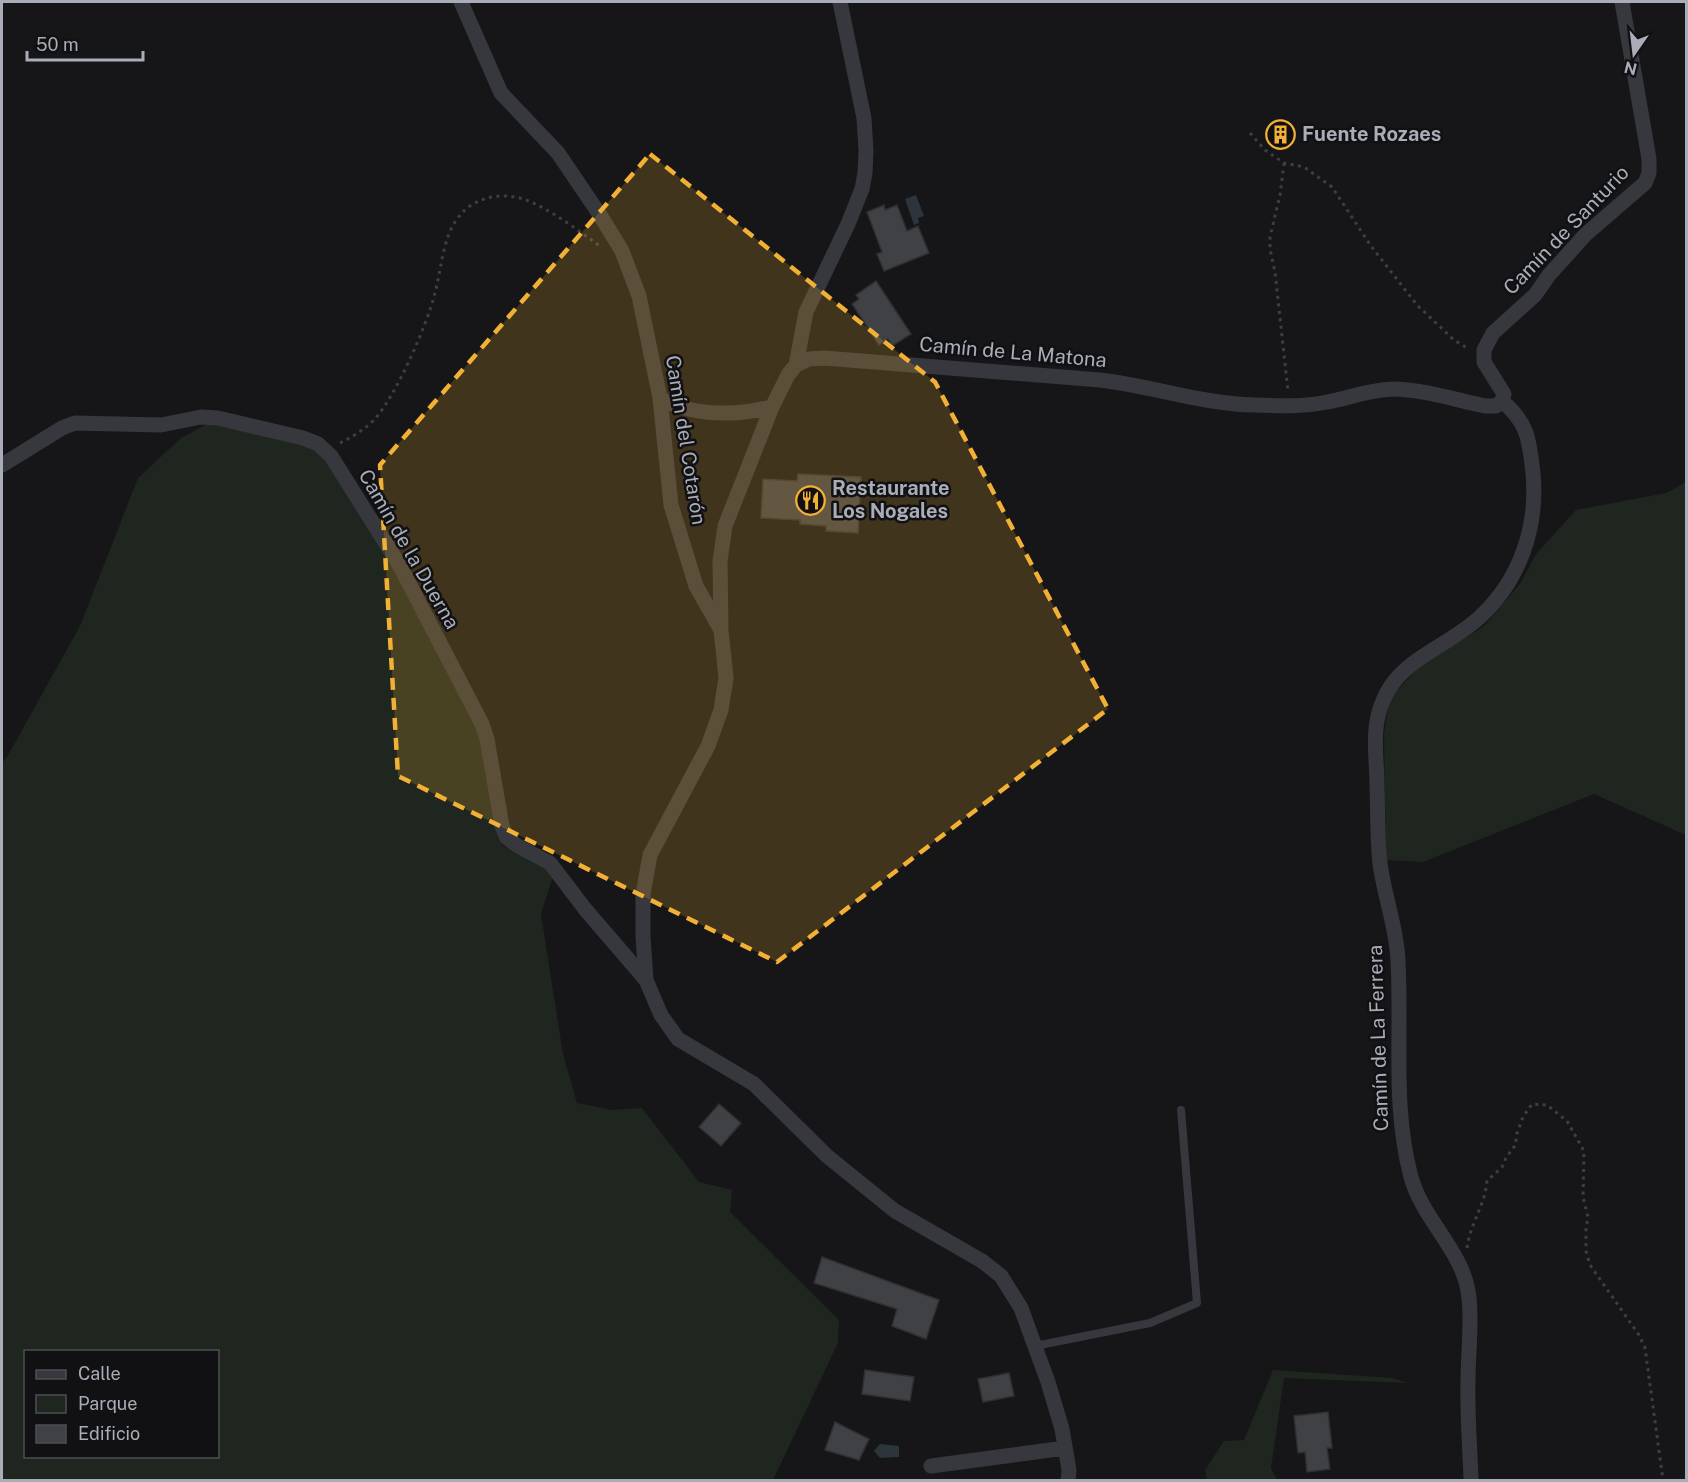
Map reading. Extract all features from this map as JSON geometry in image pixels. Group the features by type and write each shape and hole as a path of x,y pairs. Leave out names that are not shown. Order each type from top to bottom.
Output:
{"street":[{"name":"Camín del Cotarón","path":"461,2 501,93 558,153 600,215 621,251 639,296 660,398 671,505 696,586 721,630 726,678 721,710 708,746 650,855 643,894 646,980 660,1015 678,1039 754,1084 827,1156 895,1211 982,1261 1001,1275 1021,1308 1057,1410 1069,1470 1068,1480"},
{"path":"721,630 720,561 725,526 772,407 788,375 796,365 806,312 862,189 866,151 864,118 840,2"},
{"name":"Camín de Santurio","path":"1484,357 1484,350 1493,333 1535,295 1549,275 1586,234 1645,183 1649,173 1649,159 1622,2"},
{"path":"1484,357 1484,362 1504,394 1502,401"},
{"name":"Camín de La Matona","path":"796,365 809,359 824,358 1100,380 1130,383 1206,400 1253,405 1327,402 1366,392 1395,389 1485,406 1496,406 1502,401"},
{"path":"660,398 682,408 722,414 772,407"},
{"name":"Camín de La Ferrera","path":"1471,1480 1468,1384 1469,1298 1456,1256 1417,1195 1402,1133 1398,1095 1398,959 1380,863 1375,731 1384,696 1393,681 1416,661 1480,617 1510,579 1524,554 1533,512 1534,489 1530,442 1521,419 1502,401"},
{"name":"Camín de la Duerna","path":"2,465 62,428 86,422 161,425 201,417 218,418 303,438 318,444 331,456 400,566 482,724 487,739 502,826 507,838 550,863 585,909 646,980"},
{"path":"931,1466 1065,1448"}],"lane":[{"path":"1035,1346 1150,1323 1197,1303 1180,1110"}],"path":[{"path":"1250,133 1265,150 1284,163 1304,167 1332,187 1371,246 1417,305 1454,340 1484,357"},
{"path":"1284,163 1280,195 1270,237 1270,249 1275,272 1290,405"},
{"path":"324,450 362,431 375,419 392,396 434,296 450,231 457,218 467,208 485,197 506,196 525,199 602,247 621,251"},
{"path":"1474,1223 1486,1196 1487,1180 1502,1167 1516,1144 1522,1117 1532,1104 1547,1105 1567,1121 1584,1151 1583,1197 1588,1217 1586,1251 1590,1265 1645,1348 1663,1480"}],"highlighted area":[{"path":"650,154 935,382 1108,709 777,962 398,776 380,465"}],"green space":[{"path":"218,418 303,438 331,456 482,724 507,838 501,845 555,870 541,914 563,1054 577,1103 612,1110 642,1108 699,1182 732,1190 730,1212 839,1320 838,1343 773,1480 2,1480 2,763 80,626 138,478 181,438"},
{"path":"1686,482 1686,835 1594,794 1423,862 1386,860 1384,733 1390,698 1418,668 1484,626 1520,584 1536,554 1576,510 1666,493"},
{"path":"1273,1370 1392,1378 1408,1383 1284,1378 1271,1468 1277,1480 1207,1480 1205,1470 1224,1441 1244,1440"}],"shaded area":[{"path":"916,195 924,216 918,218 919,223 914,225 905,199"},
{"path":"880,1444 899,1446 899,1457 880,1458 874,1451"}],"building":[{"path":"884,205 885,210 897,205 907,231 918,226 929,253 884,271 877,254 882,252 867,212"},
{"path":"876,281 911,334 892,346 888,339 879,345 852,304 859,299 856,295"},
{"name":"Restaurante Los Nogales","path":"798,474 861,477 858,533 826,531 826,526 800,524 800,520 761,518 763,479 797,481"},
{"path":"719,1104 741,1123 721,1146 699,1127"},
{"path":"822,1257 939,1300 926,1339 892,1326 897,1309 814,1283"},
{"path":"865,1370 914,1377 910,1401 862,1394"},
{"path":"1009,1373 1014,1396 983,1402 978,1379"},
{"path":"1328,1412 1332,1448 1327,1448 1330,1469 1307,1472 1305,1452 1298,1453 1294,1416"},
{"path":"835,1422 869,1439 859,1460 825,1450"}],"place":[{"name":"Fuente Rozaes","path":"1281,134"},
{"name":"Restaurante Los Nogales","path":"811,500"}]}
